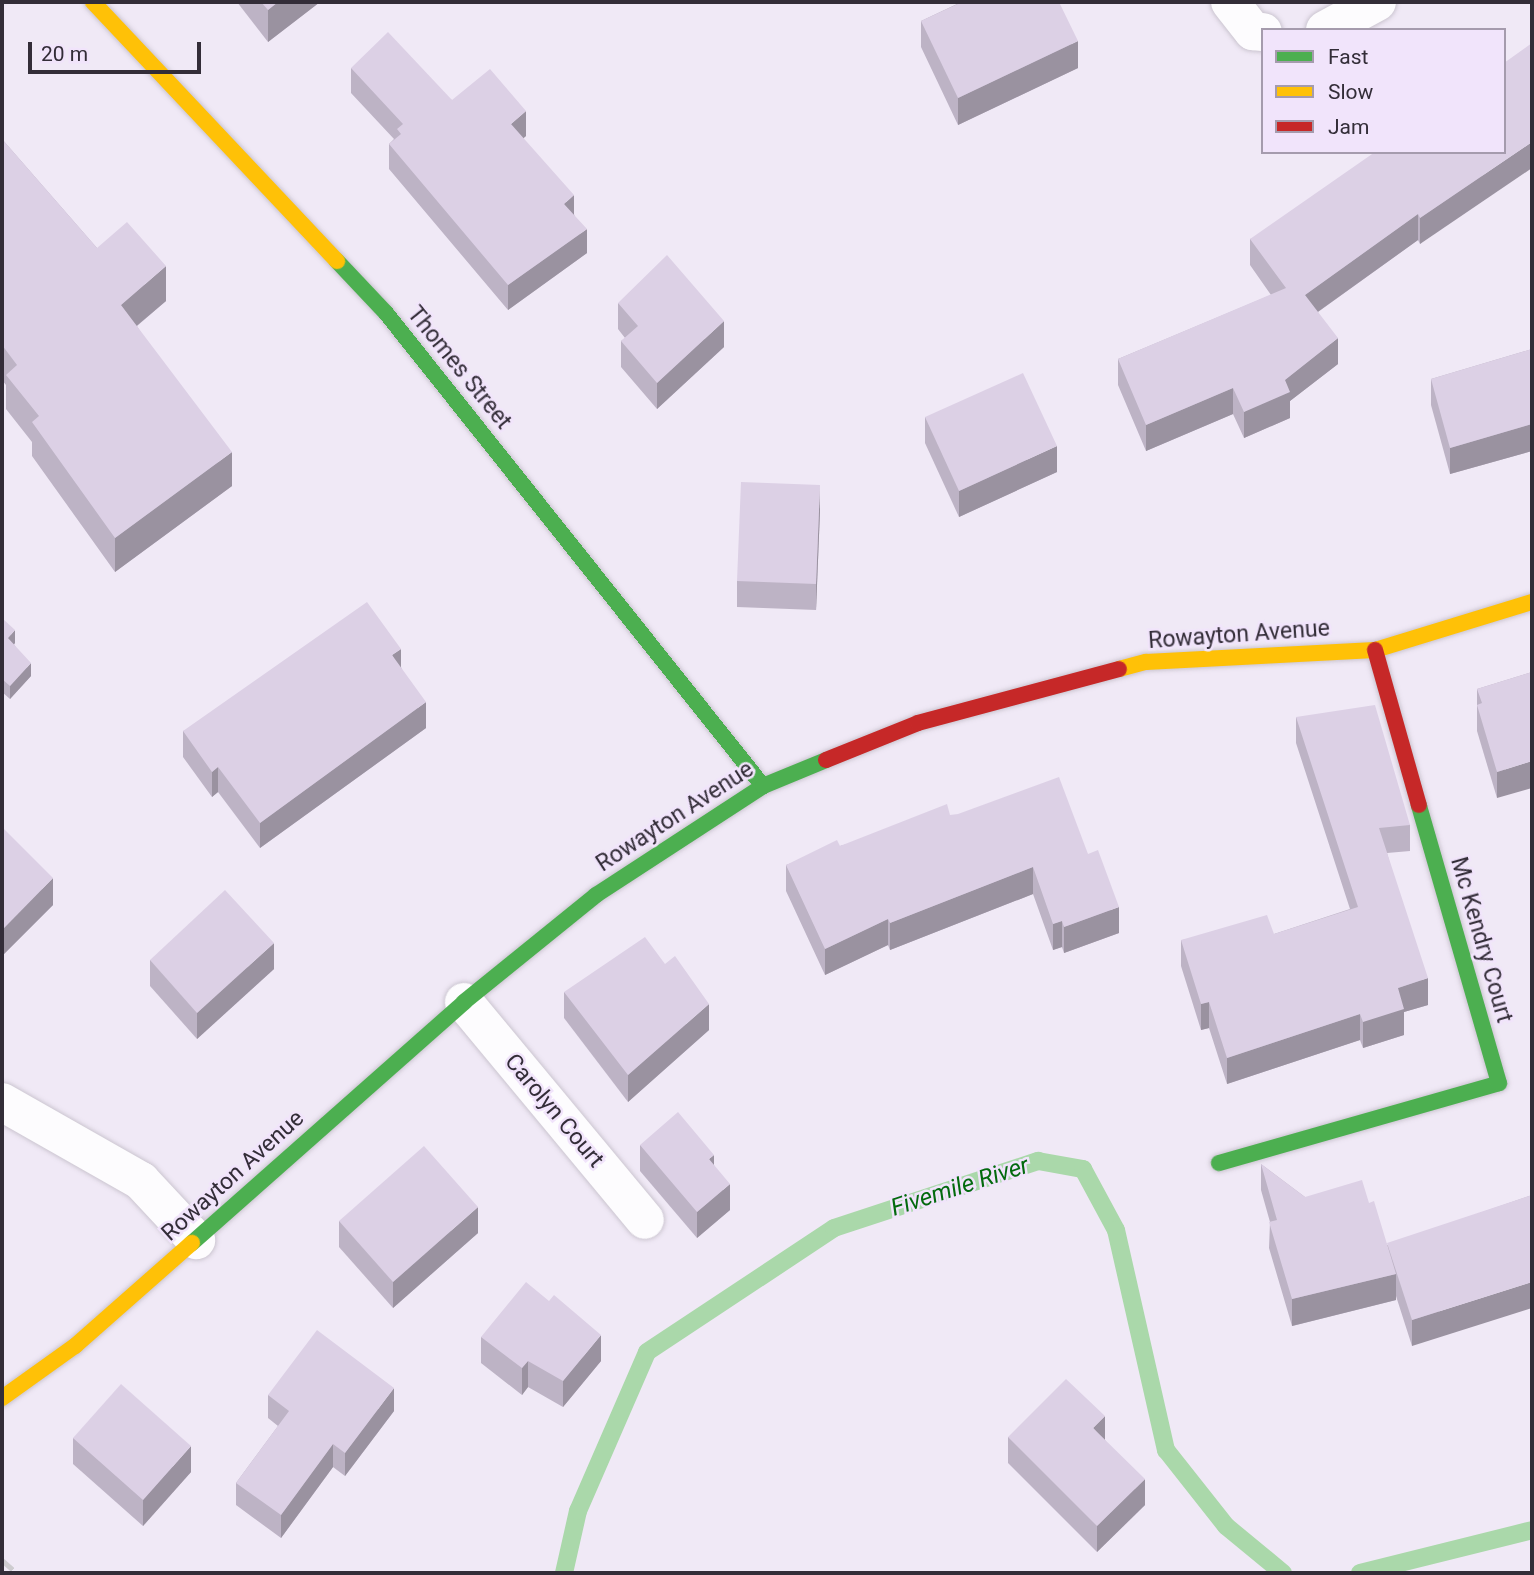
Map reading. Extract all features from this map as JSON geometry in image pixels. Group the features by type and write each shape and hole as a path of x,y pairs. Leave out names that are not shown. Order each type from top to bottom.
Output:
{"street":[{"name":"Thomes Street","path":"93,2 386,313 763,786"},
{"path":"1329,28 1377,2"},
{"name":"Rowayton Avenue","path":"2,1398 75,1346 464,1002 596,895 763,786 918,723 1146,662 1375,650 1532,602"},
{"name":"Mc Kendry Court","path":"1219,1163 1499,1083 1375,650"},
{"name":"Carolyn Court","path":"464,1002 645,1220"},
{"path":"2,1102 141,1181 196,1240"}],"building":[{"path":"261,2 278,2 268,10"},
{"path":"962,2 1059,2 1078,41 958,98 921,21"},
{"path":"388,32 452,100 490,69 526,111 511,124 574,195 564,204 587,229 508,285 389,144 401,134 397,129 403,124 351,68"},
{"path":"1532,43 1532,142 1420,218 1418,214 1305,295 1338,338 1285,380 1290,392 1244,412 1233,388 1146,425 1118,359 1286,288 1250,239 1372,154 1506,154 1506,62"},
{"path":"2,139 97,248 127,222 166,266 121,305 232,452 115,538 32,422 39,416 6,375 17,365 2,345"},
{"path":"667,255 724,321 657,383 621,341 638,326 618,303"},
{"path":"1532,349 1532,424 1450,448 1431,379"},
{"path":"1023,373 1057,446 959,491 925,417"},
{"path":"741,482 820,485 816,584 737,581"},
{"path":"367,602 401,649 392,655 426,702 260,823 218,767 212,772 183,731"},
{"path":"2,618 15,630 8,638 31,663 10,686 2,679"},
{"path":"1532,672 1532,761 1497,772 1477,705 1482,703 1477,689"},
{"path":"1375,705 1410,825 1379,828 1428,978 1398,988 1404,1009 1363,1022 1360,1014 1227,1058 1209,1002 1201,1004 1181,940 1267,915 1274,934 1358,907 1296,717"},
{"path":"1059,777 1088,854 1098,850 1119,907 1064,927 1062,921 1053,924 1033,867 890,923 888,919 825,949 786,865 837,840 840,846 947,804 950,815 958,814"},
{"path":"2,827 53,878 4,928 2,925"},
{"path":"225,890 274,943 197,1013 150,960"},
{"path":"645,937 665,964 675,956 709,1004 628,1075 564,992"},
{"path":"678,1112 714,1155 709,1159 730,1184 697,1212 640,1145"},
{"path":"424,1146 478,1207 393,1282 339,1221"},
{"path":"1261,1164 1305,1197 1362,1180 1369,1203 1374,1201 1396,1274 1292,1299 1269,1222 1277,1220"},
{"path":"1532,1195 1532,1282 1412,1320 1387,1243"},
{"path":"526,1282 549,1301 554,1295 601,1335 563,1381 528,1361 522,1368 481,1337"},
{"path":"317,1330 394,1388 345,1453 333,1444 281,1515 236,1483 289,1411 268,1395"},
{"path":"1066,1379 1105,1416 1093,1428 1145,1479 1097,1526 1008,1437"},
{"path":"121,1384 191,1446 143,1500 73,1438"}],"waterway":[{"name":"Fivemile River","path":"564,1573 578,1511 647,1352 834,1228 1038,1161 1083,1169 1116,1230 1166,1450 1226,1526 1283,1573"},
{"name":"Fivemile River","path":"1360,1573 1532,1530"}],"railway":[{"path":"2,1560 17,1573"}],"traffic: fast":[{"path":"337,261 386,313 763,786"},
{"path":"192,1243 464,1002 596,895 763,786 826,760"},
{"path":"1219,1163 1499,1083 1419,805"}],"traffic: slow":[{"path":"93,2 337,261"},
{"path":"1119,669 1146,662 1375,650 1532,602"},
{"path":"2,1398 75,1346 192,1243"}],"traffic: jam":[{"path":"1375,650 1419,805"},
{"path":"826,760 918,723 1119,669"}]}
